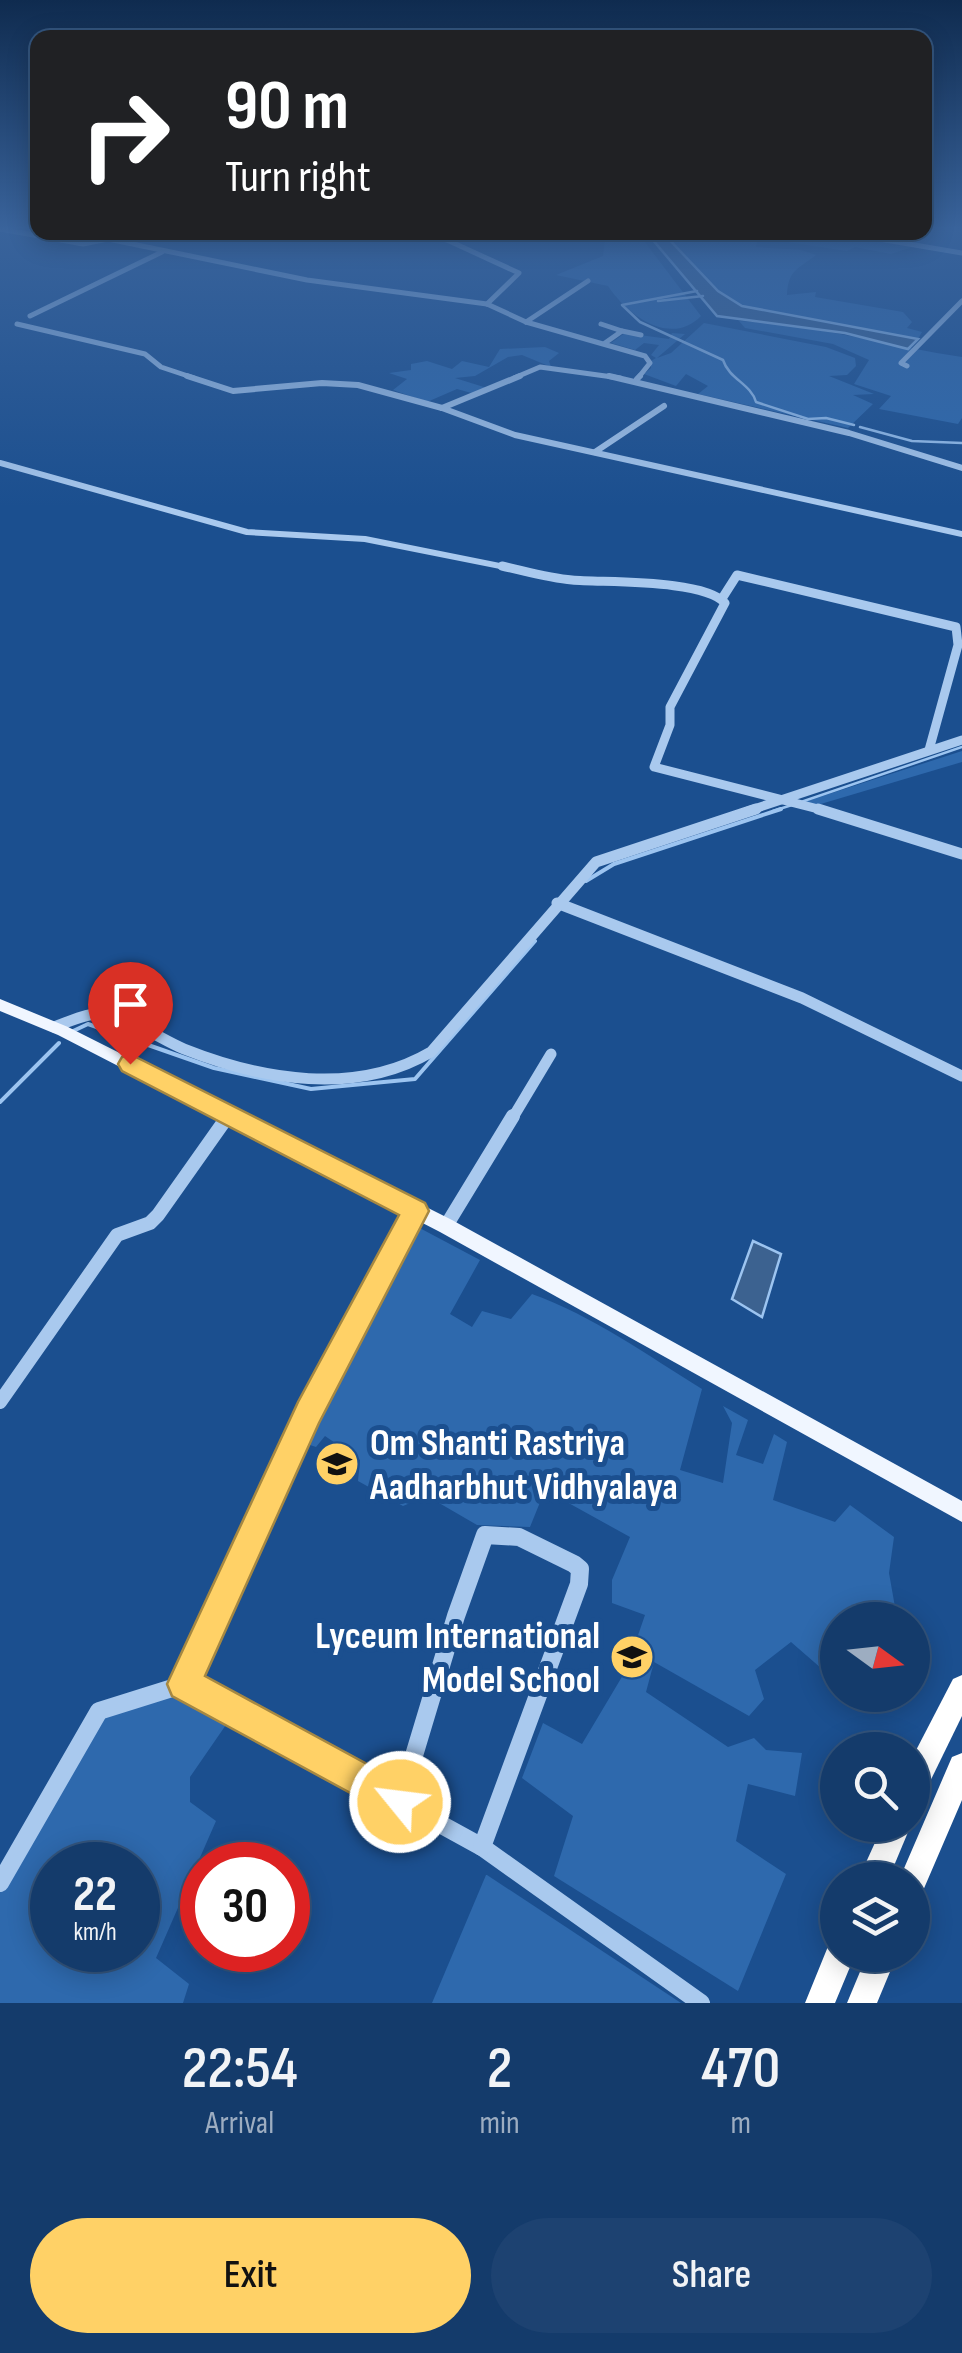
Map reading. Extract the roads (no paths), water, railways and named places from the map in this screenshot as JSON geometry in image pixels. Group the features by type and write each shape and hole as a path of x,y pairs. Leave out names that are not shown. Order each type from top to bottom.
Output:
{"highway":[{"path":"930,1752 962,1688"},
{"path":"921,1862 962,1768"},
{"path":"820,2003 833,1972"},
{"path":"862,2003 875,1972"}],"main road":[{"path":"0,1005 54,1027 230,1114 446,1226 962,1512"}],"street":[{"path":"521,319 650,359 638,380"},
{"path":"526,322 530,319"},
{"path":"905,363 943,319"},
{"path":"18,324 145,354 161,367 233,391 358,385 442,408 515,435 962,534"},
{"path":"601,324 642,335"},
{"path":"605,344 622,331"},
{"path":"442,408 540,367 638,380 849,433 962,468"},
{"path":"596,452 664,406"},
{"path":"0,463 247,532 364,540 570,580 649,583 724,598"},
{"path":"929,750 958,645 956,627 737,575 726,586 725,603 670,707 670,725 654,767 796,803 962,854"},
{"path":"54,1027 98,1014 191,1052 280,1076 332,1079 410,1068 431,1052 596,862 796,803 962,740"},
{"path":"557,903 802,998 962,1076"},
{"path":"446,1226 551,1054"},
{"path":"0,1402 117,1235 150,1224 230,1114"},
{"path":"184,1684 308,1412 416,1211"},
{"path":"400,1802 456,1616 485,1535 491,1532 518,1536 574,1564 580,1569 579,1584 482,1847"},
{"path":"0,1883 99,1711 184,1684 482,1847 701,2003"}],"waterway":[{"path":"637,319 723,360 756,402 808,419 826,418 854,425"},
{"path":"860,427 912,441 962,443"},
{"path":"801,802 962,747"},
{"path":"773,811 792,805"},
{"path":"586,881 614,864 781,809"},
{"path":"71,1032 88,1024 214,1068 311,1089 415,1079 535,941"},
{"path":"0,1102 59,1043"}],"place":[{"name":"Om Shanti Rastriya Aadharbhut Vidhyalaya","path":"337,1464"},
{"name":"Lyceum International Model School","path":"632,1657"}]}
